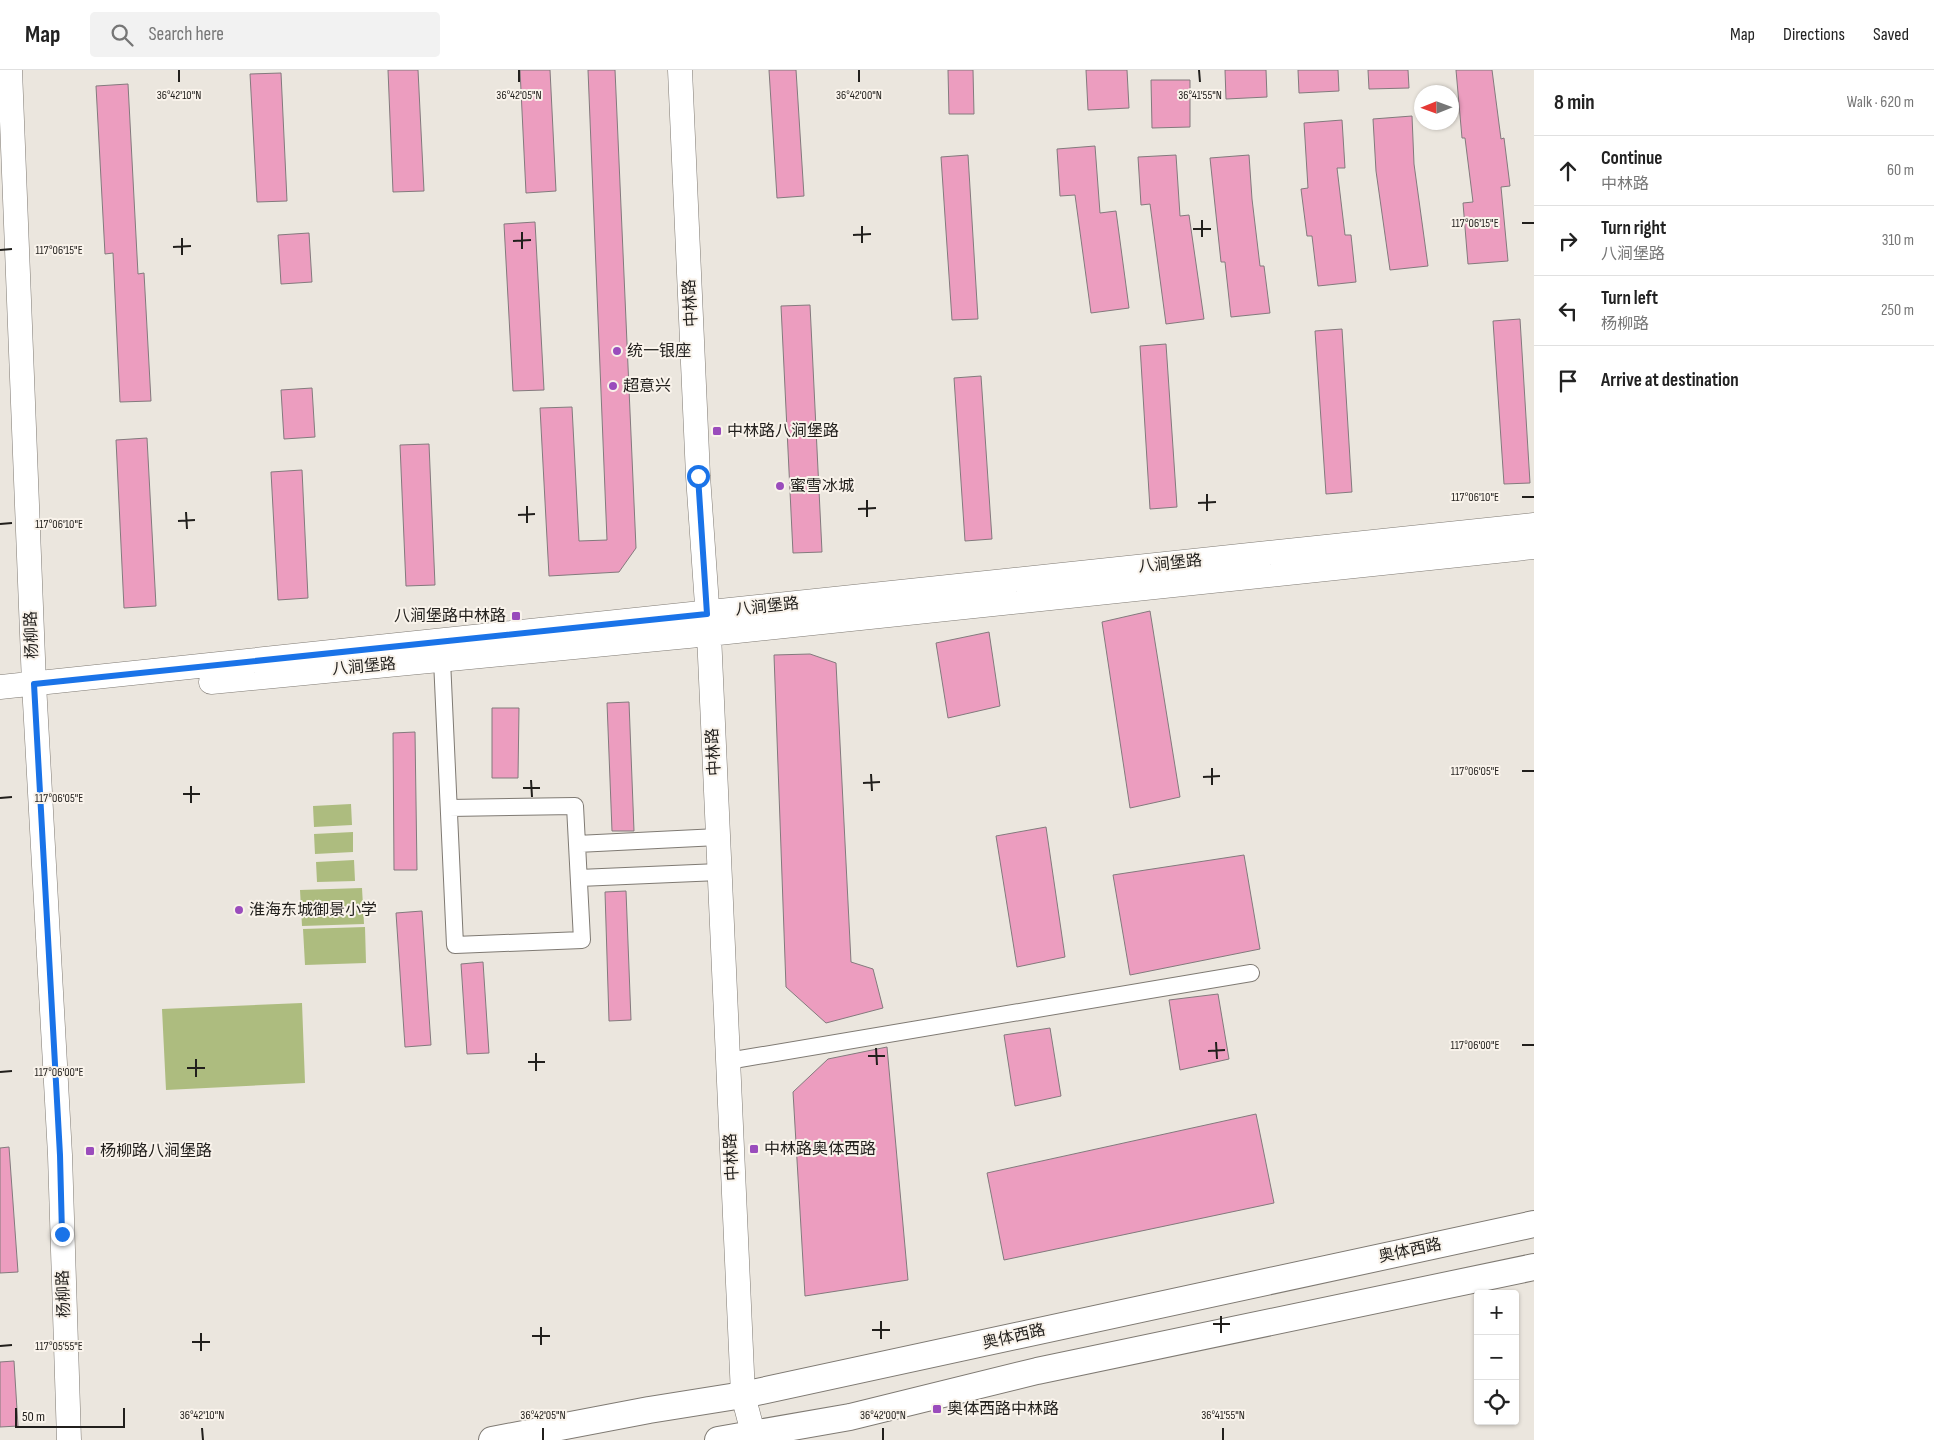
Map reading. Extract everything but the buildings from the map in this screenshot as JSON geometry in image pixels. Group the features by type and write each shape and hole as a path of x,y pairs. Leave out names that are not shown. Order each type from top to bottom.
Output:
{"main road":[{"name":"奥体西路","path":"492,1440 649,1410 743,1395 1534,1224"},
{"path":"718,1440 850,1417 1047,1369 1534,1267"}],"street":[{"name":"杨柳路","path":"10,70 35,692 60,1155 69,1440"},
{"name":"中林路","path":"680,70 698,467 708,624 743,1395 753,1433"},
{"name":"八涧堡路","path":"0,688 35,692 442,660 708,624 1534,525"},
{"name":"八涧堡路","path":"0,704 35,692 708,624 1534,547"},
{"path":"442,660 454,945 582,940 575,806 449,808"},
{"path":"577,844 718,837"},
{"path":"579,878 719,872"},
{"path":"728,1061 1251,973"}],"green space":[{"path":"351,804 352,825 314,827 313,806"},
{"path":"353,832 353,852 315,854 314,834"},
{"path":"354,860 355,881 317,882 316,862"},
{"path":"362,888 364,924 302,926 300,890"},
{"path":"365,927 366,963 305,965 303,929"},
{"path":"302,1003 305,1083 166,1090 162,1009"}],"place":[{"name":"统一银座","path":"617,351"},
{"name":"超意兴","path":"613,386"},
{"name":"中林路八涧堡路","path":"717,431"},
{"name":"蜜雪冰城","path":"780,486"},
{"name":"八涧堡路中林路","path":"516,616"},
{"name":"淮海东城御景小学","path":"239,910"},
{"name":"中林路奥体西路","path":"754,1149"},
{"name":"杨柳路八涧堡路","path":"90,1151"},
{"name":"奥体西路中林路","path":"937,1409"}],"route":[{"path":"62,1234 60,1155 34,684 707,614 698,476"}]}
